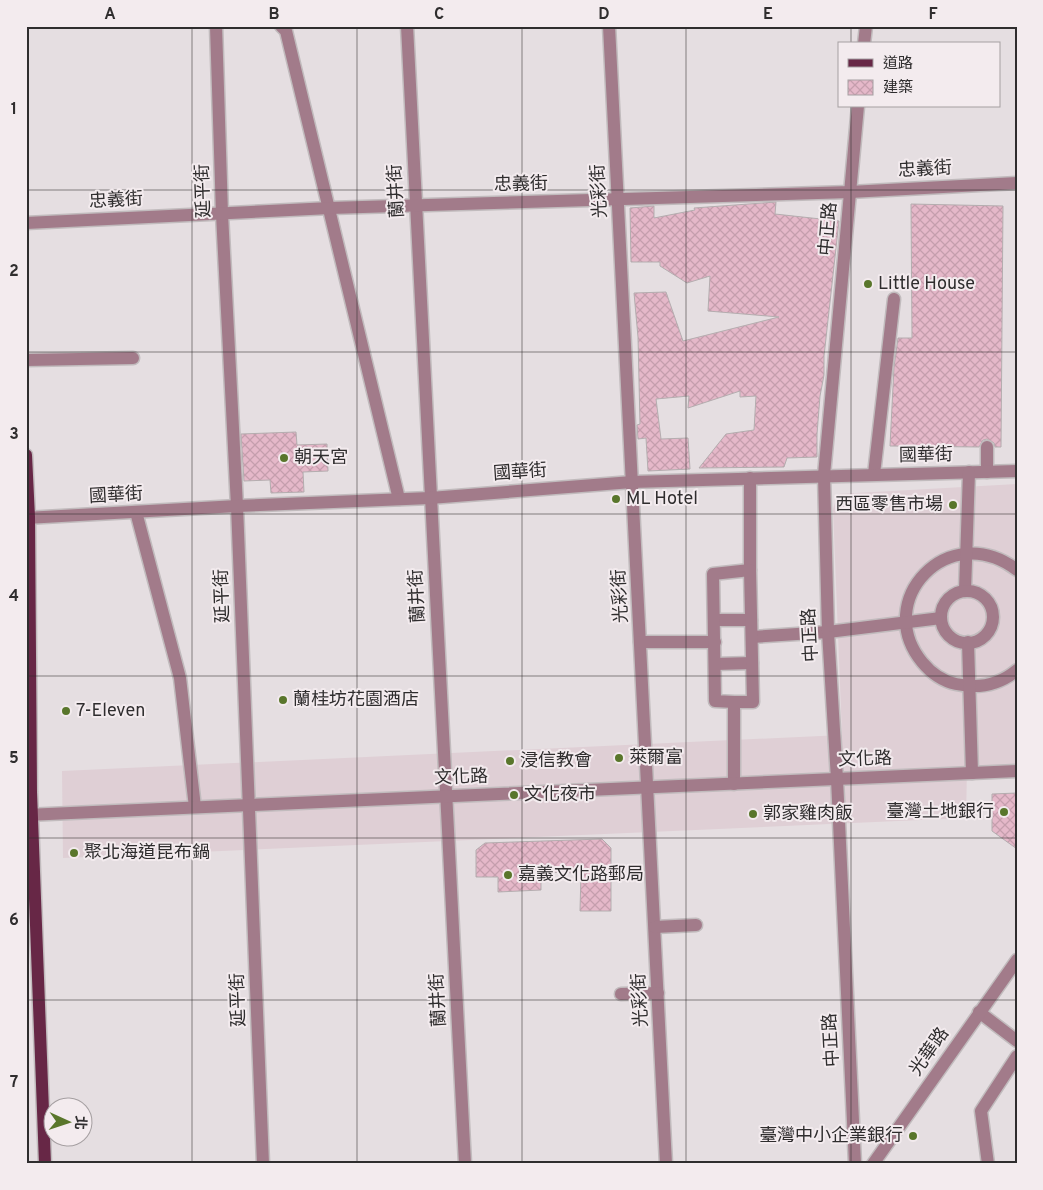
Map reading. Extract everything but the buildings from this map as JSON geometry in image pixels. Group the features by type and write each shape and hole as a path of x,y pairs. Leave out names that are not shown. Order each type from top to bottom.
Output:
{"main road":[{"path":"26,455 29,815 45,1164"}],"street":[{"name":"延平街","path":"216,26 222,214 237,506 263,1164"},
{"path":"281,26 286,31 399,499"},
{"name":"蘭井街","path":"407,26 465,1164"},
{"name":"光彩街","path":"609,26 666,1164"},
{"path":"864,42 866,26"},
{"name":"中正路","path":"855,1164 837,779 828,632 824,475 858,108"},
{"name":"忠義街","path":"26,223 330,208 850,192 1017,183"},
{"path":"874,474 894,299"},
{"path":"26,360 133,358"},
{"path":"987,447 987,472"},
{"name":"國華街","path":"28,517 430,498 632,482 824,475 1017,471"},
{"path":"965,591 969,472"},
{"path":"750,478 753,702 715,701 713,574 750,570"},
{"path":"136,512 180,678 195,807"},
{"path":"1017,570 1005,561 986,554 967,553 945,559 927,571 913,589 906,610 907,632 915,654 929,671 948,682 969,687 990,685 1009,677 1017,670"},
{"path":"965,591 981,595 991,607 992,615 988,631 976,641 960,642 952,638 943,626 941,618 945,603 957,592 965,591"},
{"path":"752,637 828,632 941,618"},
{"path":"715,620 751,620"},
{"path":"640,642 715,642"},
{"path":"968,642 972,774"},
{"path":"715,664 752,663"},
{"path":"734,702 734,784"},
{"name":"文化路","path":"29,815 1017,772"},
{"path":"654,927 696,925"},
{"name":"光華路","path":"873,1164 1017,960"},
{"path":"621,994 658,993"},
{"path":"979,1012 1017,1041"},
{"path":"988,1164 981,1111 1017,1056"}],"shaded area":[{"name":"文化夜市","path":"1017,484 1017,766 967,768 966,818 63,858 62,771 842,735 833,509 838,494"}],"place":[{"name":"Little House","path":"868,284"},
{"name":"朝天宮","path":"284,458"},
{"name":"ML Hotel","path":"616,499"},
{"name":"西區零售市場","path":"953,505"},
{"name":"蘭桂坊花園酒店","path":"283,700"},
{"name":"7-Eleven","path":"66,711"},
{"name":"萊爾富","path":"619,758"},
{"name":"浸信教會","path":"510,761"},
{"name":"文化夜市","path":"514,795"},
{"name":"臺灣土地銀行","path":"1004,812"},
{"name":"郭家雞肉飯","path":"753,814"},
{"name":"聚北海道昆布鍋","path":"74,853"},
{"name":"嘉義文化路郵局","path":"508,875"},
{"name":"臺灣中小企業銀行","path":"913,1136"}]}
